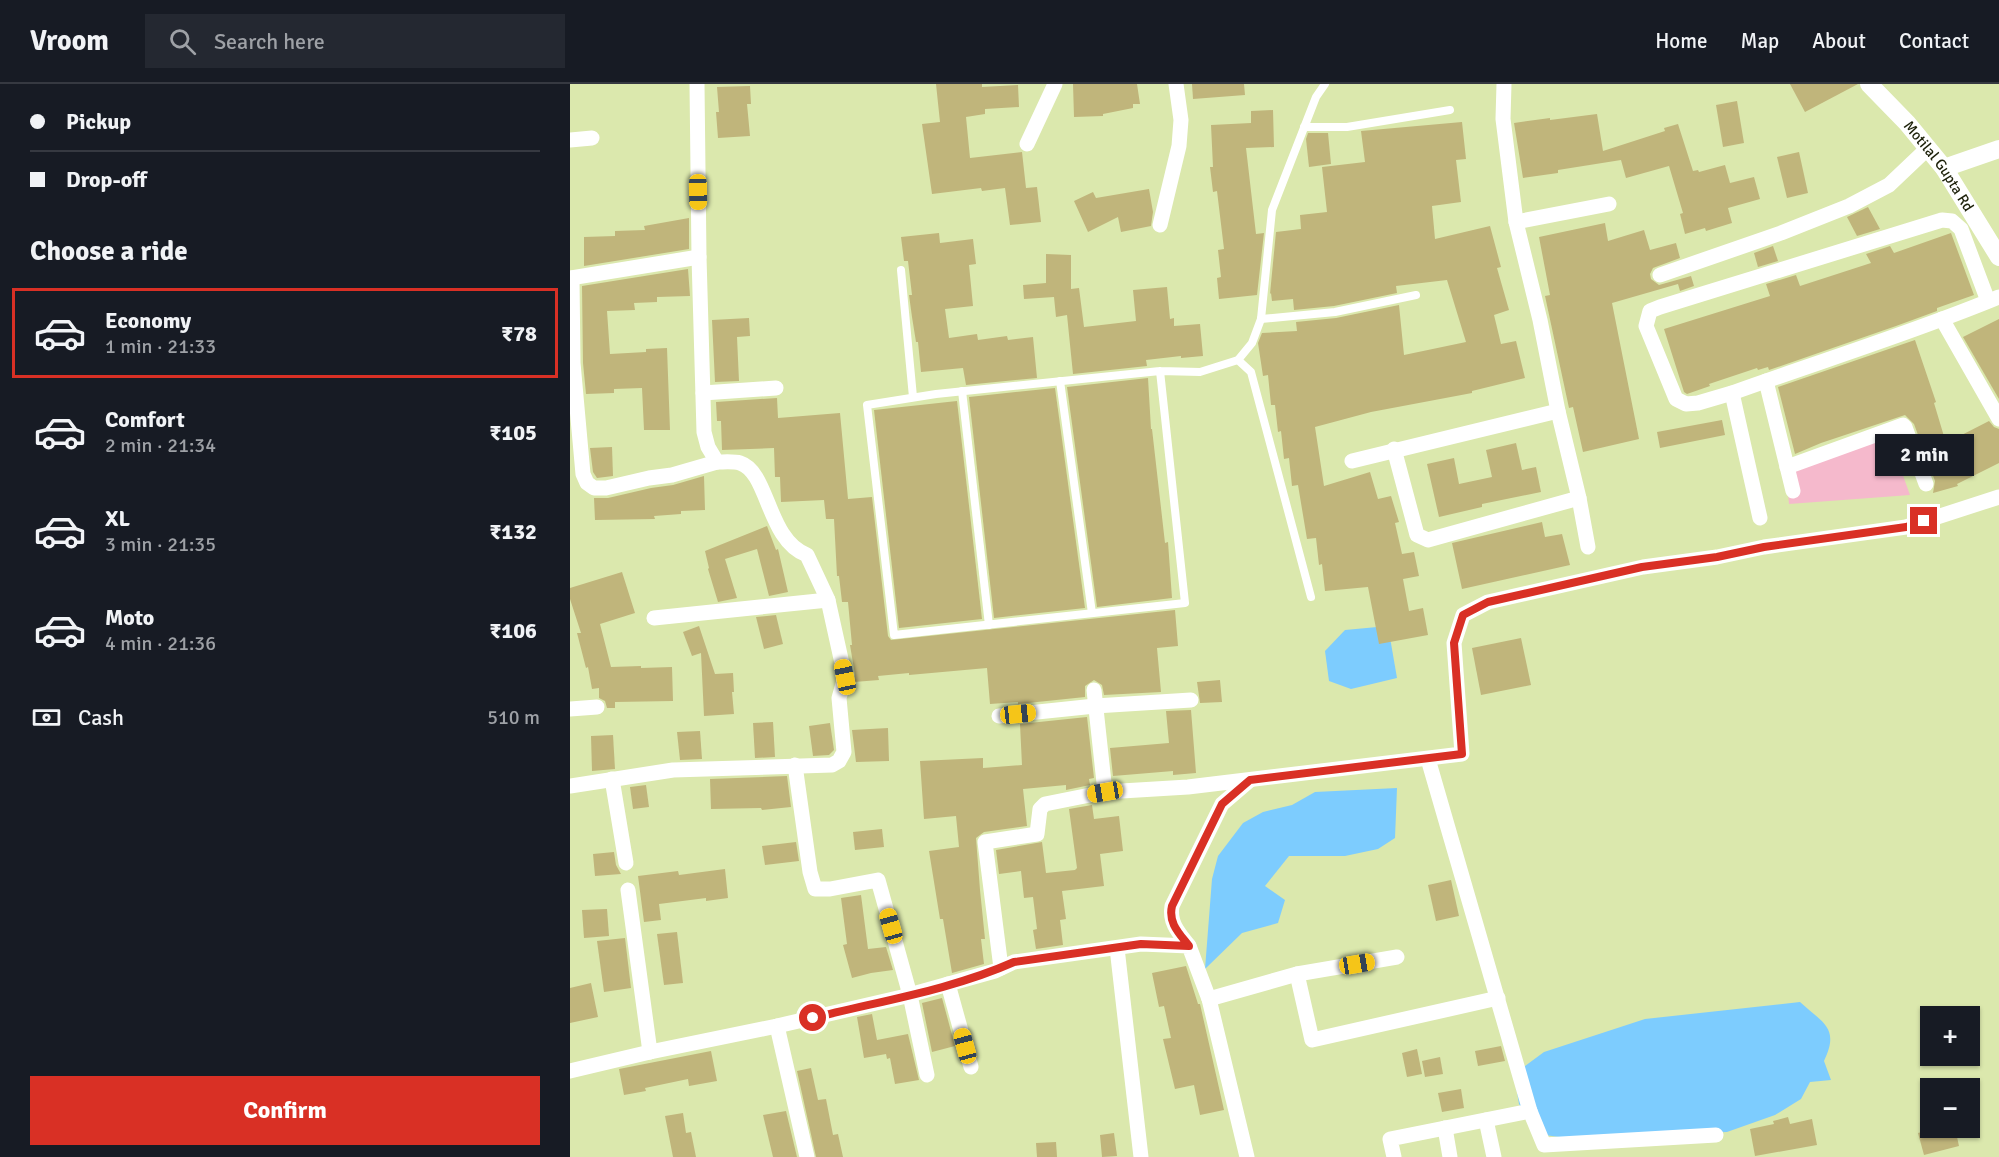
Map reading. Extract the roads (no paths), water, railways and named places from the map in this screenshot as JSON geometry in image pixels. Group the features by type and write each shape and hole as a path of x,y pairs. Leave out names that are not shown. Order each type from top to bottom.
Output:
{"street":[{"path":"697,84 704,432 708,447 717,462"},
{"path":"1027,144 1055,84"},
{"path":"1160,225 1179,146 1181,120 1176,84"},
{"path":"1504,84 1503,119 1516,222 1540,320 1588,547"},
{"name":"Motilal Gupta Rd","path":"1869,84 1907,123 1944,168 1999,257"},
{"path":"570,140 592,138"},
{"path":"1660,275 1781,233 1849,206 1889,185 1928,148"},
{"path":"1944,168 1999,149"},
{"path":"1516,222 1608,204"},
{"path":"1942,220 1952,221 1961,229 1993,299 1732,393 1686,405 1676,399 1646,326 1650,311 1942,220"},
{"path":"570,786 674,770 832,765 839,761 844,752 840,698 845,677 828,600 807,555 796,551 784,538 753,470 740,463 717,462 672,476 649,478 606,488 594,488 587,483 575,452 571,278 699,257"},
{"path":"1942,319 1999,419"},
{"path":"1766,381 1793,491"},
{"path":"703,393 776,388"},
{"path":"1732,393 1760,518"},
{"path":"1352,461 1558,411"},
{"path":"1787,467 1903,425 1926,484"},
{"path":"1395,449 1417,535 1422,539 1428,540 1579,498"},
{"path":"1001,968 985,842 1036,834 1040,809 1045,804 1105,792 1188,787 1462,754 1454,643 1463,615 1488,602 1642,567 1906,527 1999,497"},
{"path":"654,618 828,600"},
{"path":"1095,698 1105,792"},
{"path":"999,716 1095,698 1191,700"},
{"path":"570,710 597,707"},
{"path":"1428,759 1530,1111 1544,1144 1716,1134"},
{"path":"795,765 809,865 815,889 830,889 878,880 910,994 927,1075"},
{"path":"612,779 626,863"},
{"path":"1248,1157 1209,999 1189,946 1173,924 1170,915 1172,906 1222,804 1250,780"},
{"path":"628,890 650,1052"},
{"path":"570,1071 777,1026 910,994 1001,968 1014,962 1141,944 1189,946"},
{"path":"1117,948 1141,1157"},
{"path":"1209,999 1296,974 1397,957"},
{"path":"1296,974 1312,1040 1498,998"},
{"path":"948,984 971,1067"},
{"path":"777,1026 807,1157"},
{"path":"1394,1157 1390,1139 1530,1111"},
{"path":"1486,1120 1494,1157"},
{"path":"1445,1128 1450,1157"}],"lane":[{"path":"1160,371 1185,603 894,635 867,405 962,391 1160,371 1200,372 1238,360 1251,343 1261,319 1272,210 1316,97 1325,84"},
{"path":"1304,127 1347,127 1450,110"},
{"path":"901,270 913,398"},
{"path":"1261,319 1335,312 1416,295"},
{"path":"1238,360 1251,372 1311,597"},
{"path":"1060,381 1092,613"},
{"path":"962,391 989,625"}],"water":[{"path":"1388,626 1397,678 1351,689 1329,681 1325,651 1345,630"},
{"path":"1397,788 1395,838 1378,849 1345,856 1289,856 1265,886 1285,900 1278,923 1242,933 1205,969 1212,879 1218,856 1243,823 1263,812 1292,805 1315,792"},
{"path":"1800,1002 1822,1021 1830,1033 1829,1050 1824,1061 1831,1080 1810,1082 1801,1099 1775,1115 1727,1132 1566,1138 1538,1134 1519,1104 1514,1074 1544,1052 1645,1019"}]}
